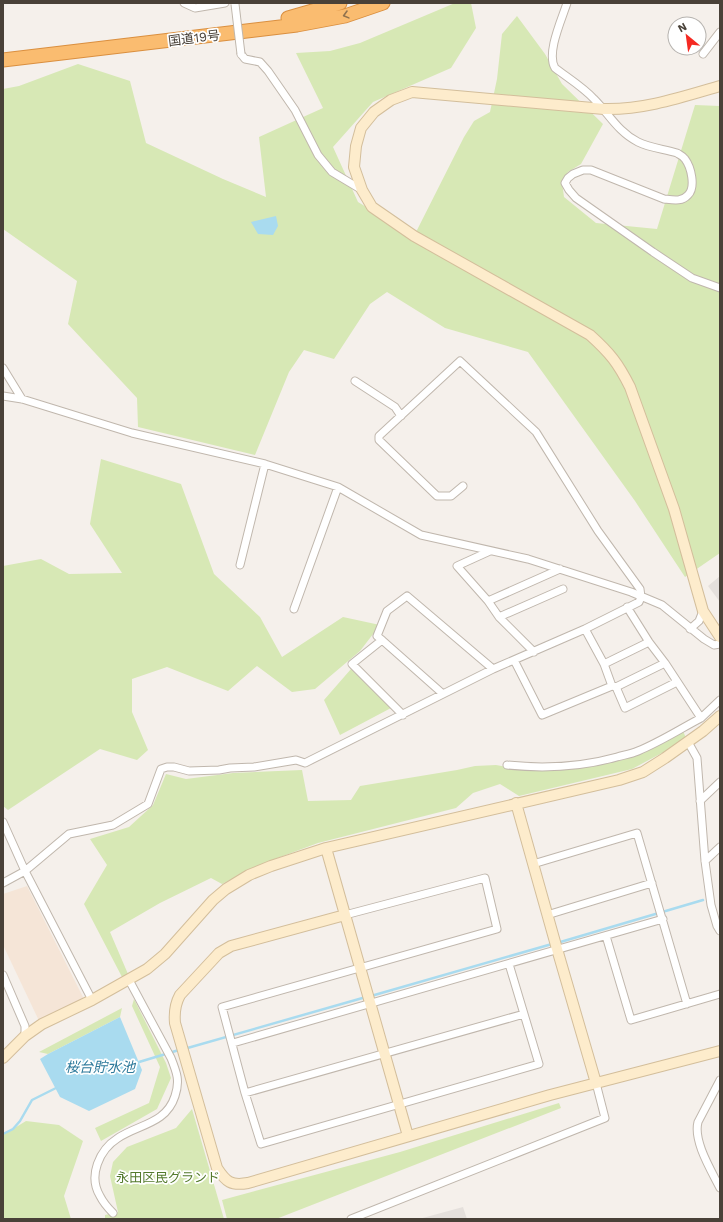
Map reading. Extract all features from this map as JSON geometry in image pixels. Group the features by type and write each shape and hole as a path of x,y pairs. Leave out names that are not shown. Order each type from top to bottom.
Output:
{"highway":[{"name":"国道19号","path":"3,56 260,24 296,17 340,3"},
{"name":"国道19号","path":"3,60 298,25 345,16 383,3"}],"street":[{"path":"184,3 195,8 225,3"},
{"path":"567,3 554,43 553,65 555,68 588,93 604,109 610,120 624,133 638,142 677,153 684,158 691,172 692,187 688,196 679,200 664,200 591,170 583,170 572,174 566,180 566,186 572,195 603,218 692,278 720,288"},
{"path":"234,4 241,54 245,59 260,62 268,71 295,110 318,155 332,172 362,190"},
{"path":"707,48 720,32"},
{"path":"720,86 641,107 619,110 412,92 391,100 374,112 361,128 356,146 354,167 362,190 372,206 414,236 590,335 607,350 620,369 632,394 674,509 703,611 720,637"},
{"path":"3,883 25,871 69,834 113,826 148,804 160,769 174,767 189,771 254,767 296,760 305,763 493,669 585,629 638,602 641,597 640,589 598,531 536,432 460,361 378,436 379,440 437,496 451,496 463,486"},
{"path":"3,368 22,398"},
{"path":"355,381 395,407 401,416"},
{"path":"3,396 22,398 132,433 265,464 338,487 421,535 528,558 631,592 662,605 690,629 714,645 720,644"},
{"path":"240,565 265,464"},
{"path":"294,609 338,487"},
{"path":"490,551 457,566 488,601 499,617 534,652"},
{"path":"488,601 560,569"},
{"path":"499,617 563,589"},
{"path":"444,694 378,636 387,611 407,596 493,669"},
{"path":"627,608 649,642 665,663 700,718"},
{"path":"690,629 699,621 703,611"},
{"path":"585,629 625,708 677,682"},
{"path":"382,640 352,664 403,715"},
{"path":"604,664 649,642"},
{"path":"514,660 542,716 665,663"},
{"path":"507,765 530,768 551,768 584,765 637,752 700,718 720,700"},
{"path":"3,1058 25,1036 42,1024 92,1000 147,969 165,954 213,900 226,889 249,875 271,866 326,848 619,780 643,772 688,742 720,716"},
{"path":"688,742 697,758 705,861 711,905 717,917 720,931"},
{"path":"700,801 720,782"},
{"path":"351,1219 605,1118 516,803"},
{"path":"3,822 25,871 92,1000"},
{"path":"533,864 637,833 687,1004"},
{"path":"705,861 720,847"},
{"path":"326,848 408,1136"},
{"path":"510,964 539,1064 399,1103 261,1144 245,1093 233,1043 222,1007 497,929 485,878 231,946 219,953 180,995 174,1012 175,1023 217,1168 222,1176 228,1182 239,1184 248,1183 596,1083 720,1051"},
{"path":"547,915 652,883"},
{"path":"233,1043 663,919"},
{"path":"606,936 631,1020 720,994"},
{"path":"3,975 25,1026 25,1036"},
{"path":"112,1213 99,1196 96,1186 95,1174 99,1158 107,1146 118,1138 154,1121 164,1114 172,1106 178,1086 176,1071 171,1058 129,980"},
{"path":"245,1093 524,1014"},
{"path":"720,1080 696,1128 697,1140 720,1188"}],"shaded area":[{"path":"720,576 720,602 708,586"},
{"path":"27,886 85,1001 41,1025 3,945 3,894"},
{"path":"463,1207 467,1219 419,1219"}],"green space":[{"path":"455,3 471,3 476,28 451,68 373,102 333,147 358,202 414,236 464,137 474,121 490,112 497,79 502,34 517,16 545,54 562,84 603,124 581,164 568,172 562,182 564,197 596,223 657,229 695,105 720,106 720,553 685,577 635,501 528,352 445,328 387,292 370,304 334,359 304,350 289,372 255,455 138,427 137,398 68,324 77,281 3,229 3,89 19,86 78,64 130,81 146,143 223,179 266,197 259,137 323,108 296,53 330,51 360,43"},
{"path":"101,459 181,484 214,574 260,617 282,657 343,617 380,625 360,651 315,689 292,692 257,666 228,691 167,667 132,679 132,712 148,750 137,760 100,749 8,810 3,806 3,566 41,559 69,574 122,573 90,524"},
{"path":"351,669 391,708 340,735 324,700"},
{"path":"683,731 686,738 675,746 632,769 519,796 500,784 473,793 456,808 318,843 264,863 222,884 211,878 160,903 110,932 128,974 122,977 84,904 107,865 90,839 129,827 153,805 166,774 186,779 233,773 302,770 308,801 351,800 360,786 475,766 496,765 530,771 574,769 622,760 658,745"},
{"path":"134,999 166,1063 171,1078 157,1109 101,1141 95,1128 149,1103 160,1067 132,1006"},
{"path":"122,1008 120,1017 48,1054 39,1052"},
{"path":"559,1103 561,1108 276,1219 227,1219 222,1200 400,1152"},
{"name":"永田区民グランド","path":"192,1109 224,1219 105,1219 105,1215 118,1212 110,1176 113,1162 127,1147 176,1128"},
{"path":"26,1121 59,1125 83,1141 64,1196 71,1219 3,1219 3,1135"}],"water":[{"path":"276,216 278,226 273,235 258,234 251,222"},
{"name":"桜台貯水池","path":"120,1017 142,1070 135,1089 89,1111 60,1097 40,1059"}],"waterway":[{"path":"557,943 703,900"},
{"path":"371,996 552,944"},
{"path":"184,1049 366,997"},
{"path":"139,1062 179,1050"},
{"path":"3,1134 13,1129 20,1121 32,1100 56,1088"}]}
